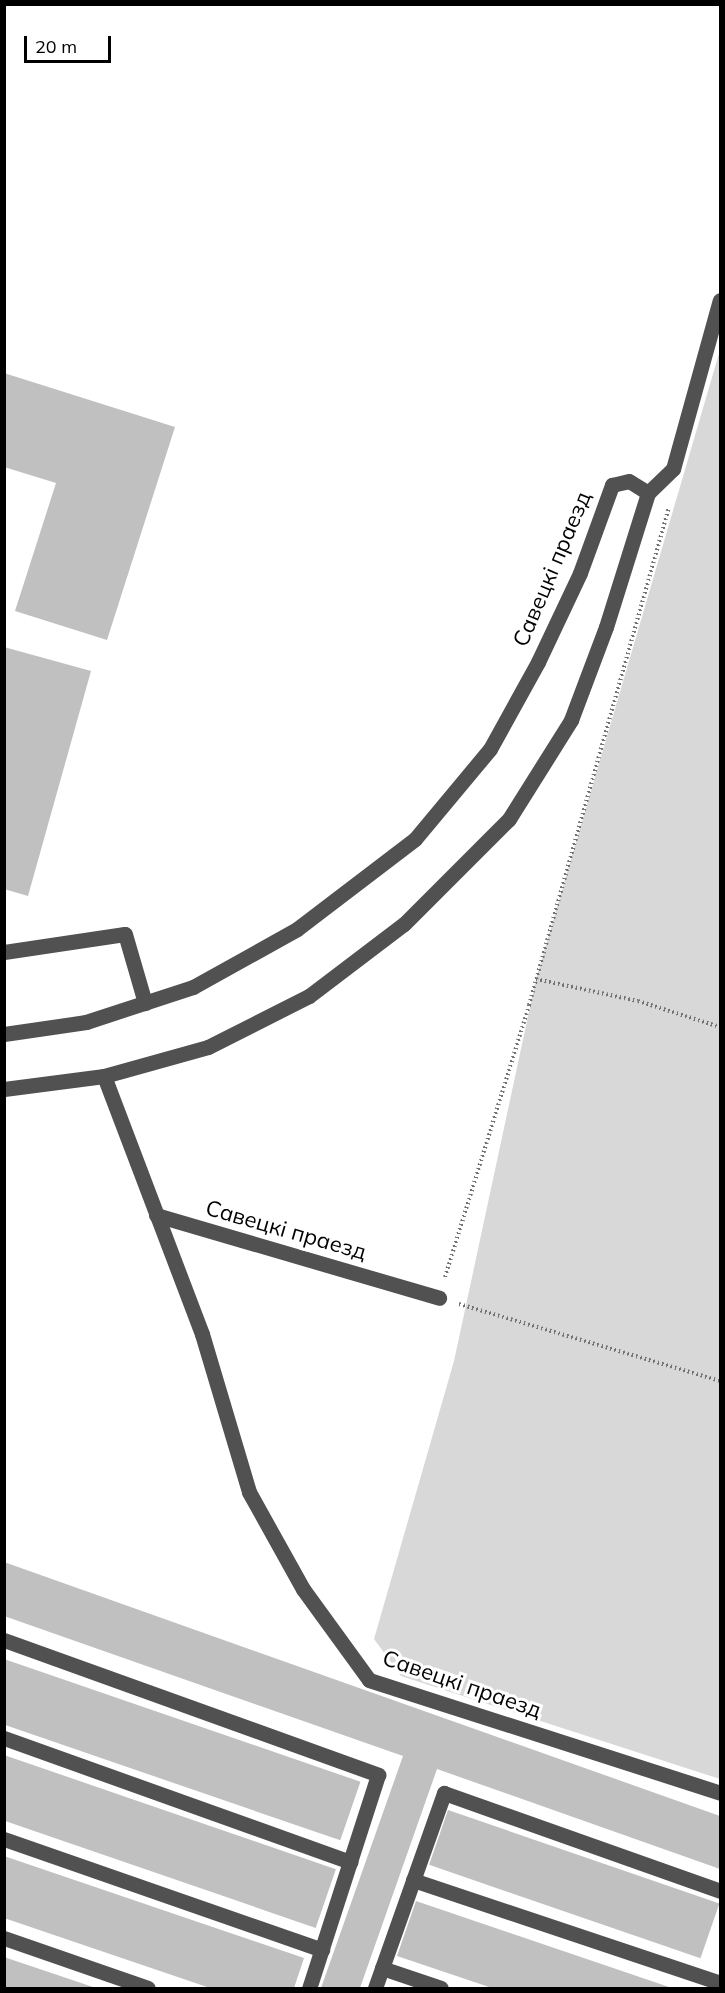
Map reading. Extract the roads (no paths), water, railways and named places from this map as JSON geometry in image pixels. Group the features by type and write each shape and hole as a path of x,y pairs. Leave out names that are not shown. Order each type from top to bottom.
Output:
{"street":[{"path":"4,1089 104,1076 208,1047 309,996 404,924 509,819 571,720 606,627 648,494 673,469 720,300"},
{"name":"Савецкі праезд","path":"4,1034 86,1022 193,987 297,929 415,839 490,749 538,662 575,583 612,484 629,481 648,494"},
{"path":"4,952 124,934 145,1003"},
{"name":"Савецкі праезд","path":"104,1076 202,1334 249,1492 303,1589 369,1680 720,1793"},
{"name":"Савецкі праезд","path":"156,1215 439,1298"},
{"path":"4,1640 378,1775 309,1989"},
{"path":"4,1738 350,1862"},
{"path":"375,1989 444,1793 720,1891"},
{"path":"4,1839 322,1950"},
{"path":"413,1880 720,1983"},
{"path":"4,1938 148,1989"},
{"path":"382,1968 441,1989"}]}
